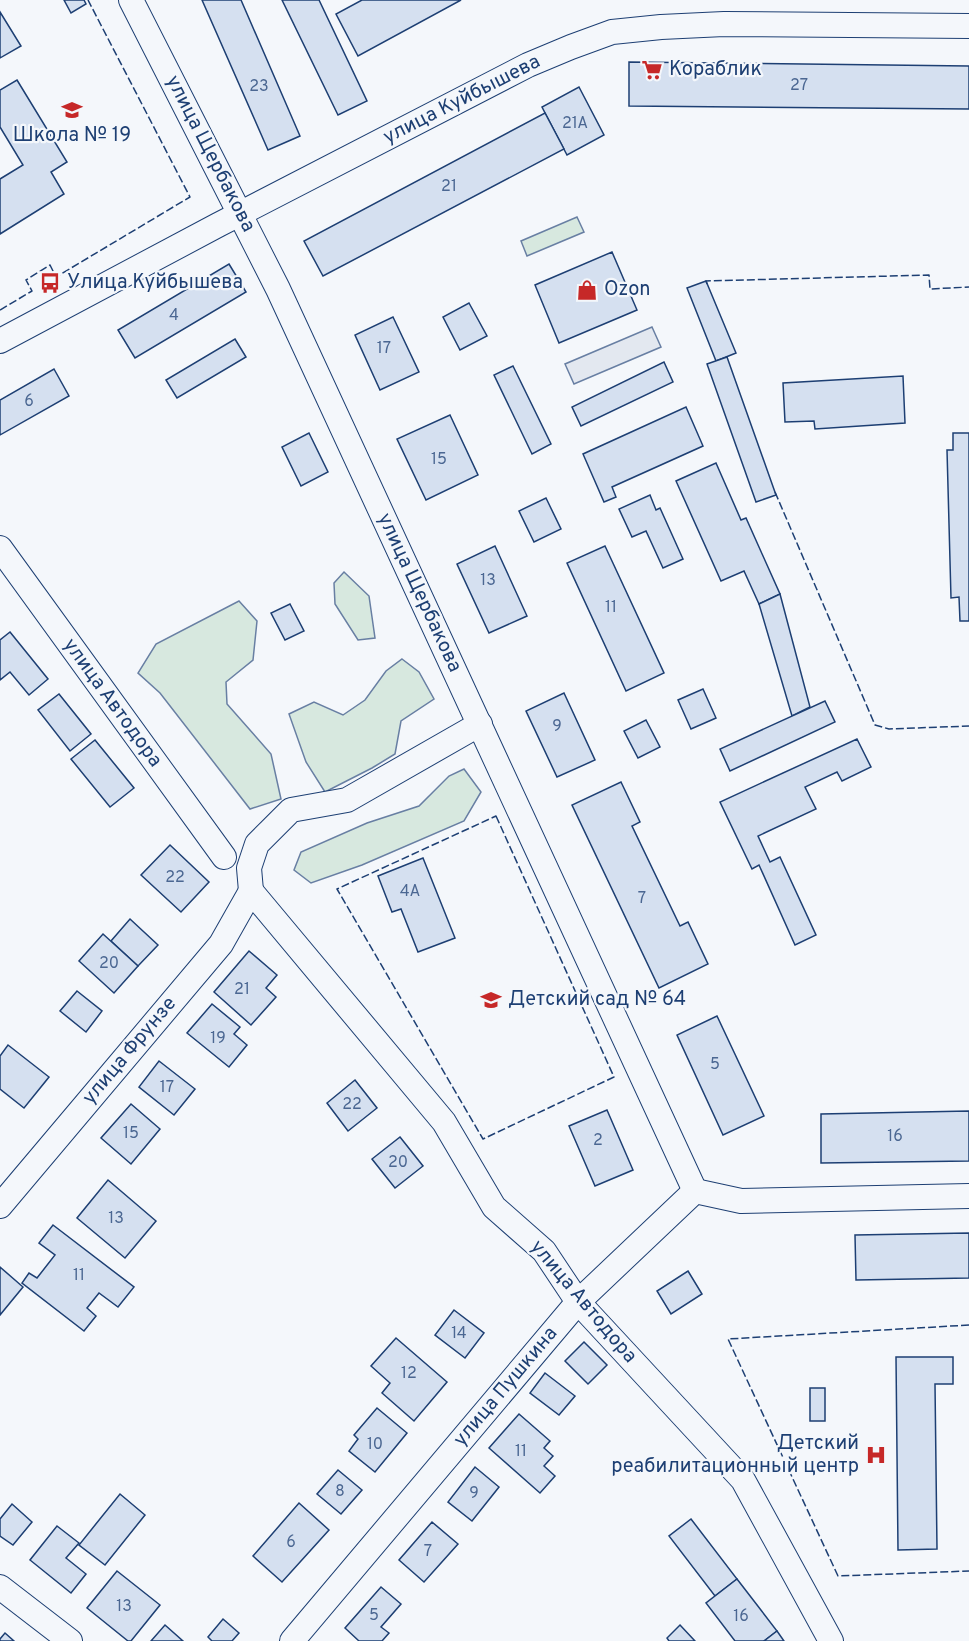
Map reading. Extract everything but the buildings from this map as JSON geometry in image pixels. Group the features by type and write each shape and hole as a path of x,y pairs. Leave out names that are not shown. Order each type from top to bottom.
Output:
{"street":[{"name":"улица Щербакова","path":"131,0 287,306 695,1191"},
{"name":"улица Куйбышева","path":"0,341 239,214 528,65 612,32 724,24 969,26"},
{"name":"улица Автодора","path":"0,548 224,857"},
{"path":"251,891 249,868 257,844 291,810 347,800 480,724"},
{"name":"улица Автодора","path":"251,891 444,1122 494,1207 544,1251 578,1302 743,1480 831,1641"},
{"name":"улица Фрунзе","path":"0,1206 221,944 251,891"},
{"path":"695,1191 741,1201 969,1196"},
{"name":"улица Пушкина","path":"292,1641 578,1302 695,1191"},
{"path":"0,1587 70,1641"}],"shaded area":[{"path":"577,217 584,232 527,256 521,241"},
{"path":"652,327 661,347 574,384 565,364"},
{"path":"344,572 369,596 375,638 358,640 335,604 334,583"},
{"path":"239,601 257,621 253,660 226,682 227,704 271,754 281,799 250,809 160,693 138,673 156,644"},
{"path":"402,659 419,672 434,699 401,721 395,754 325,792 306,762 289,714 314,702 343,715 365,700 386,671"},
{"path":"464,769 481,792 464,821 362,865 311,883 294,870 301,852 367,823 419,806 449,776"}],"fence":[{"path":"0,310 32,291 26,280 50,265 56,277 190,197 88,0"},
{"path":"707,284 706,281 929,275 930,289 969,287"},
{"path":"775,492 875,725 889,729 969,726"},
{"path":"496,816 614,1077 483,1139 337,889 496,816"},
{"path":"969,1325 728,1339 838,1576 969,1571"}],"place":[{"name":"Кораблик","path":"652,70"},
{"name":"Школа № 19","path":"72,110"},
{"name":"Улица Куйбышева","path":"50,283"},
{"name":"Ozon","path":"587,290"},
{"name":"Детский сад № 64","path":"491,1000"},
{"name":"Детский реабилитационный центр","path":"876,1455"}]}
